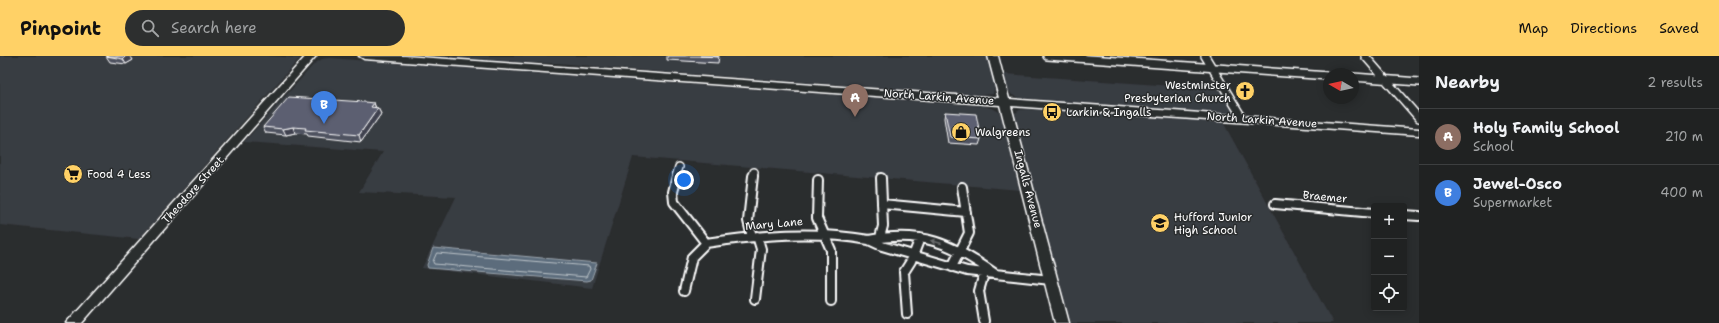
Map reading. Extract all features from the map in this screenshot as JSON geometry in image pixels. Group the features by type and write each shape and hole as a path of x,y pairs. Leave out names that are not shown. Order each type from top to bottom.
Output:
{"main road":[{"name":"Theodore Street","path":"73,323 311,56"},
{"name":"North Larkin Avenue","path":"364,56 1419,132"},
{"name":"Ingalls Avenue","path":"993,56 1062,323"}],"street":[{"path":"1047,56 1323,76"},
{"path":"1205,56 1243,119"},
{"path":"1365,56 1419,118"},
{"path":"1359,77 1419,82"},
{"path":"679,167 673,192 674,202 706,243 692,257 684,291"},
{"path":"754,172 748,221 754,237 761,249 755,299"},
{"path":"879,240 883,226 881,178"},
{"path":"818,180 817,218 831,250 831,301"},
{"path":"952,267 962,251 969,233 962,187"},
{"path":"882,204 966,212"},
{"name":"Braemer","path":"1275,204 1371,213"},
{"path":"1407,215 1419,216"},
{"name":"Mary Lane","path":"706,243 781,233 823,233 869,240 920,238 935,241 962,251 985,270"},
{"path":"907,314 904,272 920,238"},
{"name":"Mary Lane","path":"879,240 913,255 952,267 985,270 994,273 1051,280"},
{"path":"984,321 979,291 985,270"}],"shaded area":[{"path":"0,56 267,56 300,58 139,239 0,225"},
{"path":"434,56 987,56 995,87 993,94 981,95 621,69 558,63 529,63"},
{"path":"329,58 984,106 1001,113 1020,190 633,157 592,288 422,268 456,197 359,192 383,152 244,142 314,64 322,59"},
{"path":"1004,74 1229,90 1246,115 1019,98 1012,95 1008,90"},
{"name":"Hufford Junior High School","path":"1027,109 1223,122 1333,323 1070,323 1014,118 1015,113 1020,110"}],"water":[{"path":"433,248 597,263 591,280 587,281 428,268 427,265"}],"building":[{"path":"106,56 126,56 123,59"},
{"path":"289,97 374,103 371,107 378,108 359,135 305,130 306,128 293,127 283,129 263,127"},
{"name":"Walgreens","path":"945,112 976,114 981,139 950,137"}],"place":[{"name":"Westminster Presbyterian Church","path":"1245,91"},
{"name":"Larkin & Ingalls","path":"1052,112"},
{"name":"Holy Family School","path":"855,117"},
{"name":"Jewel-Osco","path":"324,124"},
{"name":"Walgreens","path":"961,132"},
{"name":"Food 4 Less","path":"73,174"},
{"name":"Hufford Junior High School","path":"1160,223"}]}
